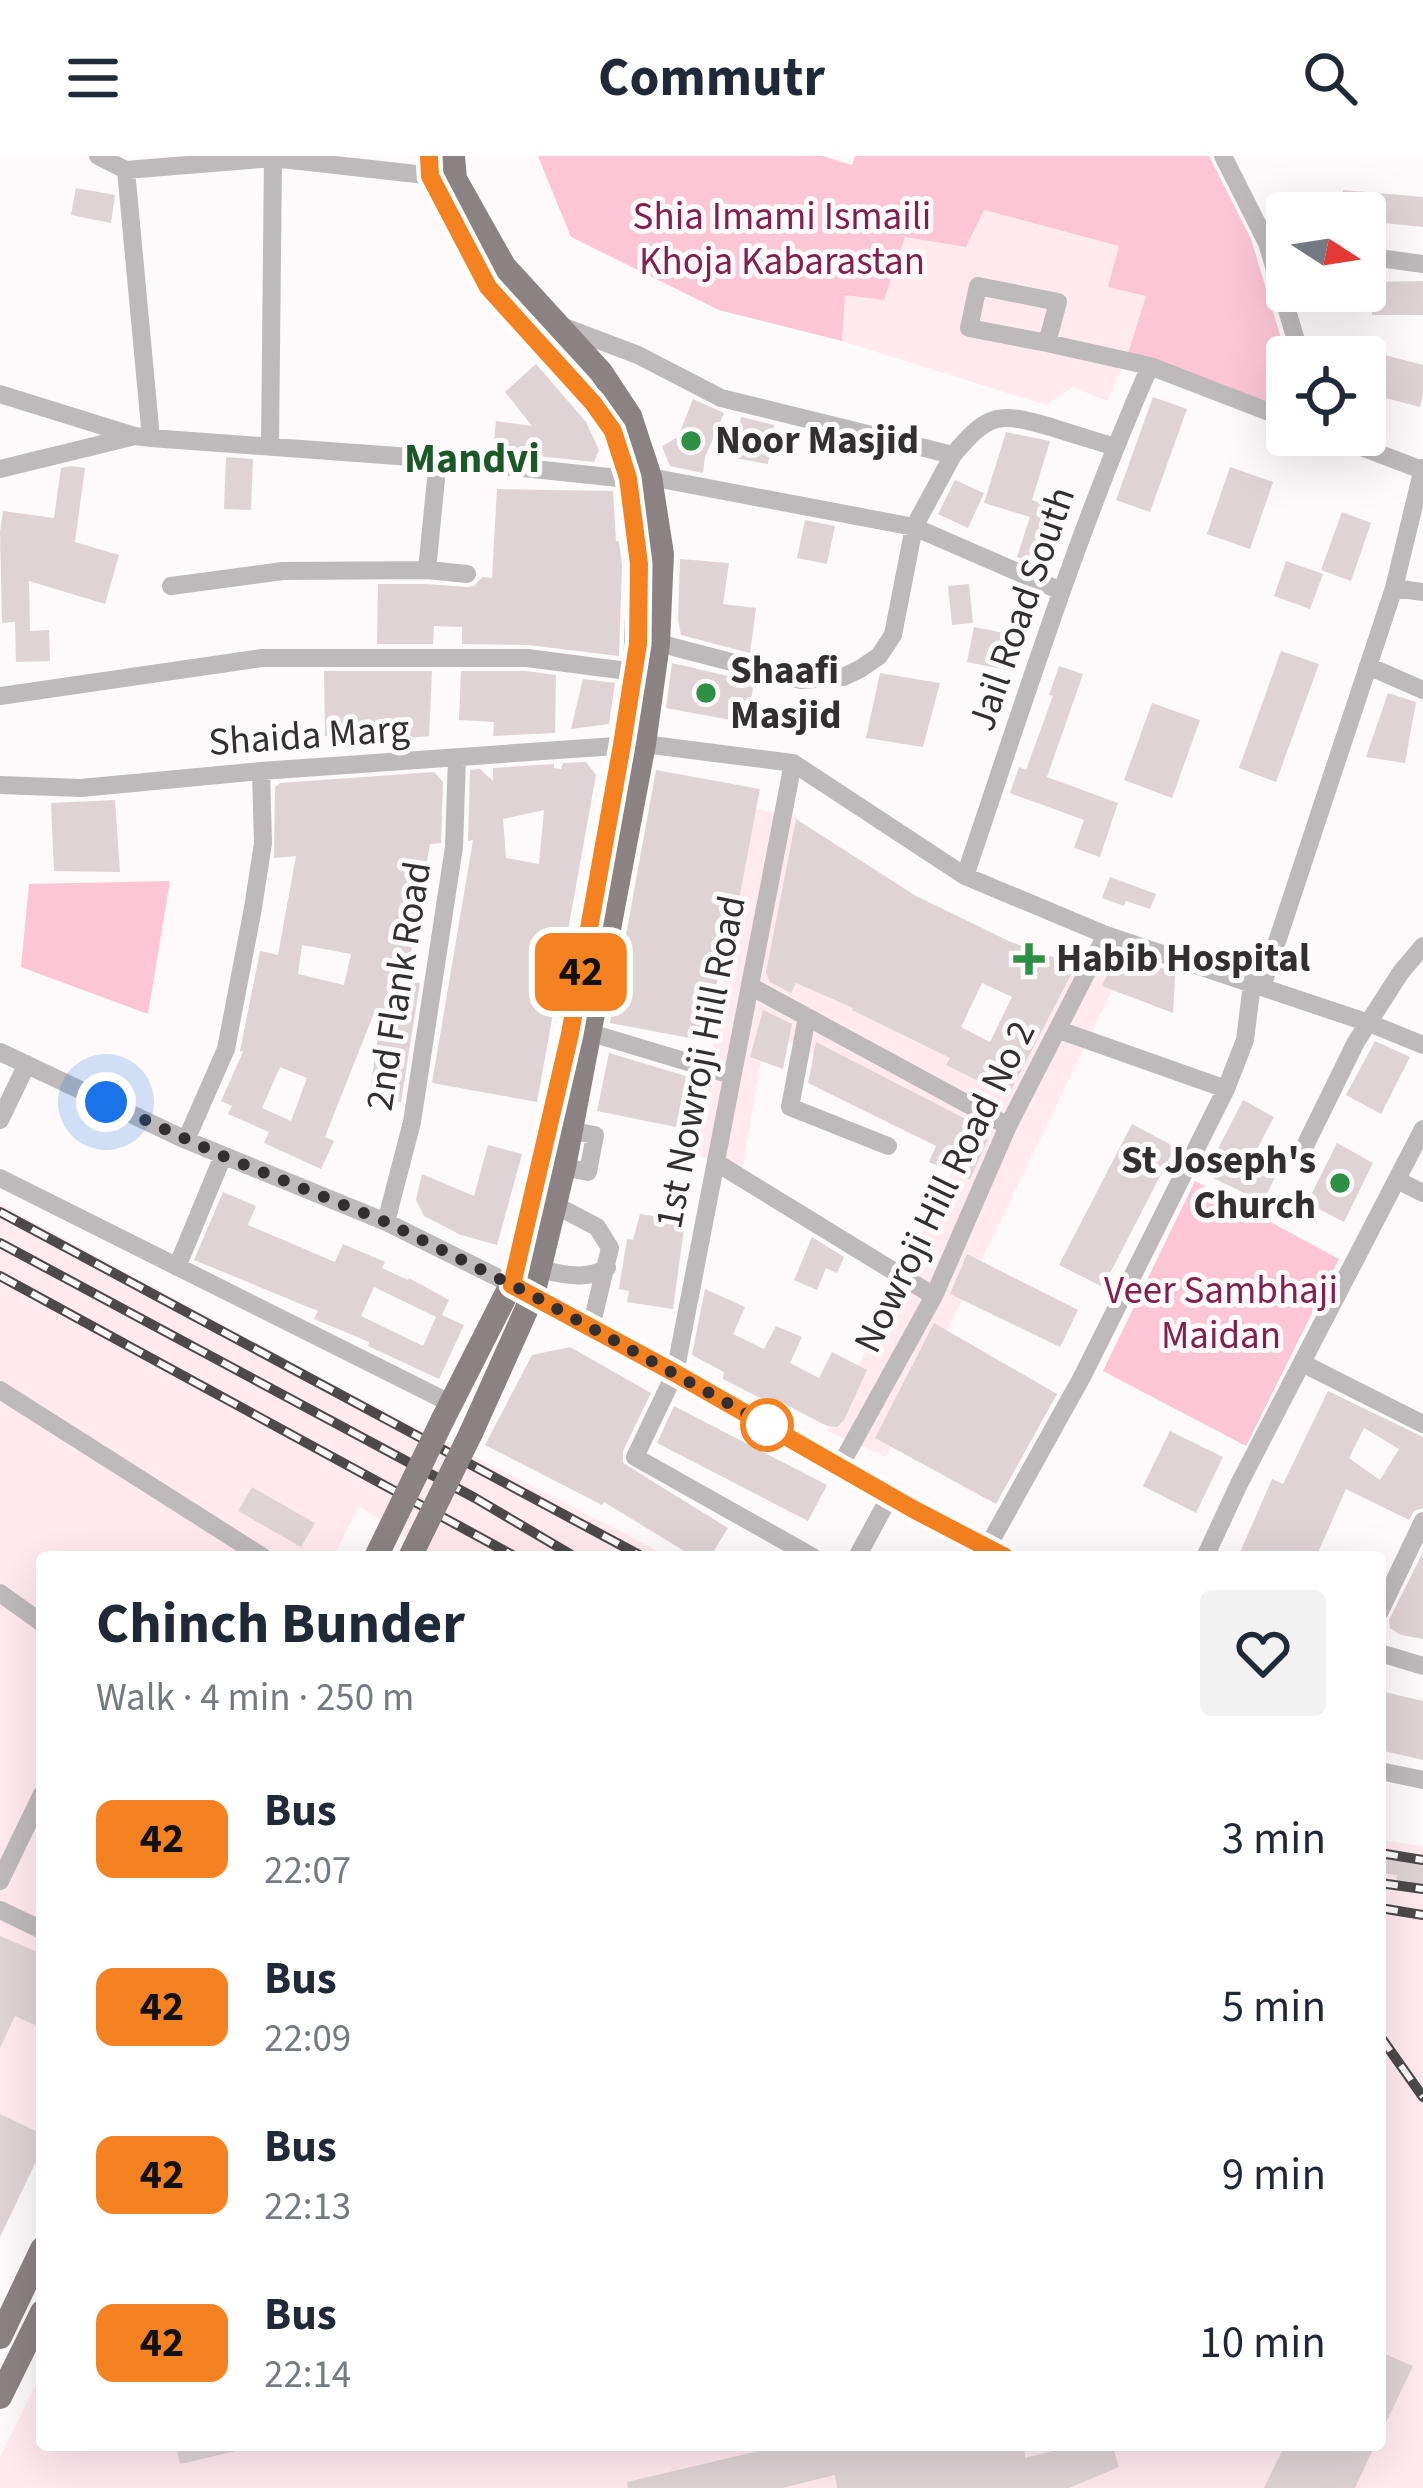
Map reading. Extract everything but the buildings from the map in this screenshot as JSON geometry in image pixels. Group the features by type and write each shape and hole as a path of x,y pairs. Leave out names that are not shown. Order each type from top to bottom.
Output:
{"main road":[{"path":"413,1551 471,1433 522,1290 580,1034 662,554 639,478 630,416 618,395 504,266 442,166"},
{"path":"442,166 488,287 605,417 639,478"},
{"path":"633,744 635,672 648,644"},
{"path":"379,1551 447,1411 539,1269 572,1131 580,1034"},
{"path":"0,2337 36,2268"},
{"path":"0,2397 36,2324"}],"street":[{"path":"98,156 126,170 273,157 442,166"},
{"path":"1223,156 1266,226"},
{"path":"271,446 273,157"},
{"path":"126,170 143,437"},
{"path":"1386,259 1423,264"},
{"path":"1047,343 1058,302 978,286 969,328 1150,366 1266,410"},
{"path":"560,326 638,355 721,398 953,455"},
{"name":"Jail Road South","path":"965,876 1061,591 1114,447 1150,366"},
{"path":"0,394 143,437 639,478 914,527 1061,591"},
{"path":"648,644 801,680 844,676 879,656 892,635 914,527 953,455 971,433 988,422 1015,417 1114,447"},
{"path":"0,469 143,437"},
{"path":"987,1548 1082,1377 1226,1089 1245,1040 1257,986 1394,588 1422,469 1386,456"},
{"path":"427,570 438,459"},
{"path":"171,586 283,571 467,574"},
{"path":"1394,588 1423,592"},
{"path":"0,696 262,658 526,658 635,672"},
{"path":"1368,666 1423,690"},
{"name":"Shaida Marg","path":"0,785 81,788 633,744 793,764"},
{"name":"2nd Flank Road","path":"386,1222 412,1122 454,847 457,758"},
{"path":"793,764 965,876 1106,935 1423,1045"},
{"name":"1st Nowroji Hill Road","path":"793,764 675,1373 635,1457 802,1551"},
{"path":"186,1140 226,1049 254,908 262,843 261,771"},
{"name":"Nowroji Hill Road No 2","path":"839,1466 934,1296 1008,1126 1106,935"},
{"path":"1302,1153 1356,1042 1423,946"},
{"path":"750,986 1008,1126"},
{"path":"807,1017 790,1107 888,1146"},
{"path":"1059,1030 1226,1089"},
{"path":"580,1034 730,1075"},
{"path":"0,1052 186,1140 386,1222 522,1290 993,1551"},
{"path":"0,1120 27,1064"},
{"path":"1208,1551 1423,1129"},
{"path":"177,1267 223,1156"},
{"path":"717,1163 934,1296"},
{"path":"0,1178 447,1411"},
{"path":"1397,1180 1423,1193"},
{"path":"555,1205 597,1227 610,1247 591,1328"},
{"path":"539,1269 582,1276 607,1268"},
{"path":"1302,1363 1423,1424"},
{"path":"0,1390 254,1551"},
{"path":"860,1551 890,1496"},
{"path":"1386,1598 1423,1521"},
{"path":"0,1593 36,1619"},
{"path":"1386,1655 1423,1666"},
{"path":"1386,1772 1423,1780"},
{"path":"0,1881 36,1806"},
{"path":"0,1910 36,1927"}],"shaded area":[{"path":"984,210 1120,246 1146,295 1107,401 1073,387 1046,405 842,341 845,295 904,237"},
{"path":"753,808 800,818 776,968 1008,1083 1072,955 1119,976 886,1457 827,1431 973,1129 766,1031 743,1167 694,1155"},
{"path":"0,1204 338,1387 658,1551 426,1551 359,1506 336,1551 36,1551 36,2153 0,2226"},
{"path":"1386,1841 1423,1846 1423,2488 0,2488 0,2457 36,2384 36,2451 1386,2451"}],"green space":[{"name":"Shia Imami Ismaili Khoja Kabarastan","path":"538,156 822,156 852,165 855,156 1209,156 1251,239 1266,289 1266,312 1273,312 1280,336 1266,336 1266,407 1127,356 1146,296 1108,287 1119,246 984,210 966,247 905,237 884,300 845,295 842,341 719,310 571,237"},
{"path":"170,881 148,1014 21,967 29,884"},
{"name":"Veer Sambhaji Maidan","path":"1195,1181 1339,1259 1246,1446 1103,1371"}],"railway":[{"path":"0,1212 632,1551"},
{"path":"0,1243 565,1551"},
{"path":"0,1276 505,1551"},
{"path":"1386,1854 1423,1860"},
{"path":"1386,1884 1423,1889"},
{"path":"1386,1909 1423,1915"},
{"path":"1386,2045 1423,2097"}],"bus line":[{"name":"42","path":"429,156 430,176 488,287 613,431 628,478 639,564 635,672 570,1034 512,1285 994,1551"}],"place":[{"name":"Noor Masjid","path":"691,441"},
{"name":"Shaafi Masjid","path":"706,693"},
{"name":"Habib Hospital","path":"1029,959"},
{"name":"St Joseph's Church","path":"1340,1183"}],"district":[{"name":"Mandvi","path":"472,459"}],"route":[{"path":"106,1102 386,1222 532,1295 767,1425"}]}
